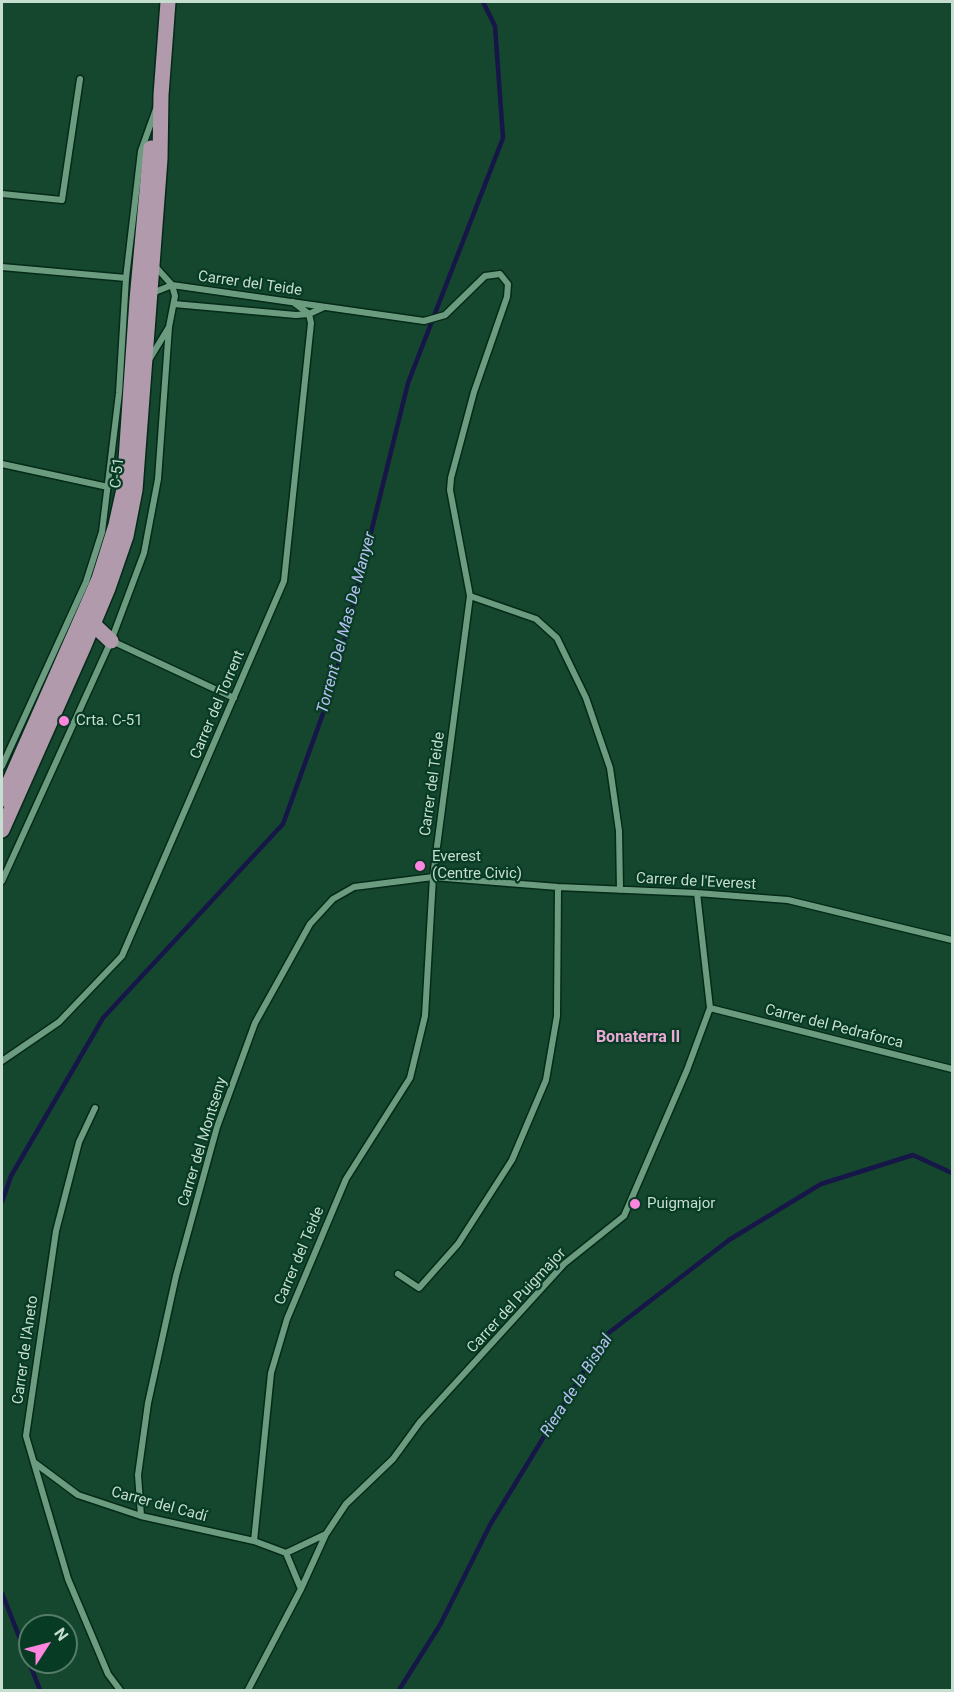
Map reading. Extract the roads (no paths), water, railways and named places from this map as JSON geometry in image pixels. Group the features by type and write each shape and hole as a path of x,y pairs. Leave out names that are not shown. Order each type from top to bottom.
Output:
{"main road":[{"name":"C-51","path":"2,799 6,763 99,579 124,489 128,432 138,370 144,301 150,294 168,2"},
{"name":"C-51","path":"2,830 93,624 126,536 135,490 138,370 150,153 161,95"},
{"path":"111,641 93,624 92,616 122,524 120,503"},
{"path":"2,814 17,780 6,763"}],"street":[{"path":"2,194 62,200 80,79"},
{"path":"6,763 86,582 102,532 119,393 126,278 141,151 161,95"},
{"path":"2,881 111,641 144,553 156,489 169,327 175,296 172,285 152,263"},
{"path":"2,267 126,278"},
{"name":"Carrer del Teide","path":"172,285 424,321 443,315 485,276 500,274 508,284 507,297 474,392 451,478 450,490 470,596 433,877 425,1016 410,1078 346,1179 287,1319 271,1373 254,1541"},
{"path":"150,294 172,285"},
{"path":"292,302 309,314"},
{"name":"Carrer del Teide","path":"174,304 309,314 325,306"},
{"name":"Carrer del Torrent","path":"2,1061 59,1022 122,956 284,581 311,323 309,314"},
{"path":"138,370 169,327"},
{"path":"112,451 128,432"},
{"path":"2,464 108,487"},
{"path":"470,596 536,619 557,638 586,698 610,768 619,831 620,890"},
{"path":"111,641 234,698"},
{"name":"Carrer de l'Everest","path":"433,877 558,887 697,893 788,900 952,940"},
{"name":"Carrer del Montseny","path":"141,1516 138,1475 148,1403 176,1276 217,1127 255,1023 310,924 333,899 354,887 433,877"},
{"path":"398,1274 419,1288 458,1244 512,1160 546,1080 558,1016 558,887"},
{"name":"Carrer del Puigmajor","path":"248,1690 326,1534 346,1504 393,1459 420,1422 564,1264 624,1216 687,1070 710,1008 697,893"},
{"name":"Carrer del Pedraforca","path":"710,1008 952,1069"},
{"name":"Carrer de l'Aneto","path":"95,1108 79,1142 56,1231 26,1436 68,1579 108,1674 120,1690"},
{"name":"Carrer del Cadí","path":"34,1463 78,1495 141,1516 254,1541 286,1553"},
{"path":"301,1588 286,1553 326,1534"}],"waterway":[{"name":"Torrent Del Mas De Manyer","path":"2,1202 11,1176 103,1018 283,824 333,686 408,383 503,138 495,26 483,2"},
{"name":"Riera de la Bisbal","path":"399,1690 440,1625 490,1525 606,1335 729,1240 821,1184 913,1155 952,1173"},
{"name":"Torrent Del Mas De Manyer","path":"2,1593 40,1690"}],"place":[{"name":"Crta. C-51","path":"64,721"},
{"name":"Everest (Centre Civic)","path":"420,866"},
{"name":"Puigmajor","path":"635,1204"}],"district":[{"name":"Bonaterra II","path":"638,1038"}]}
